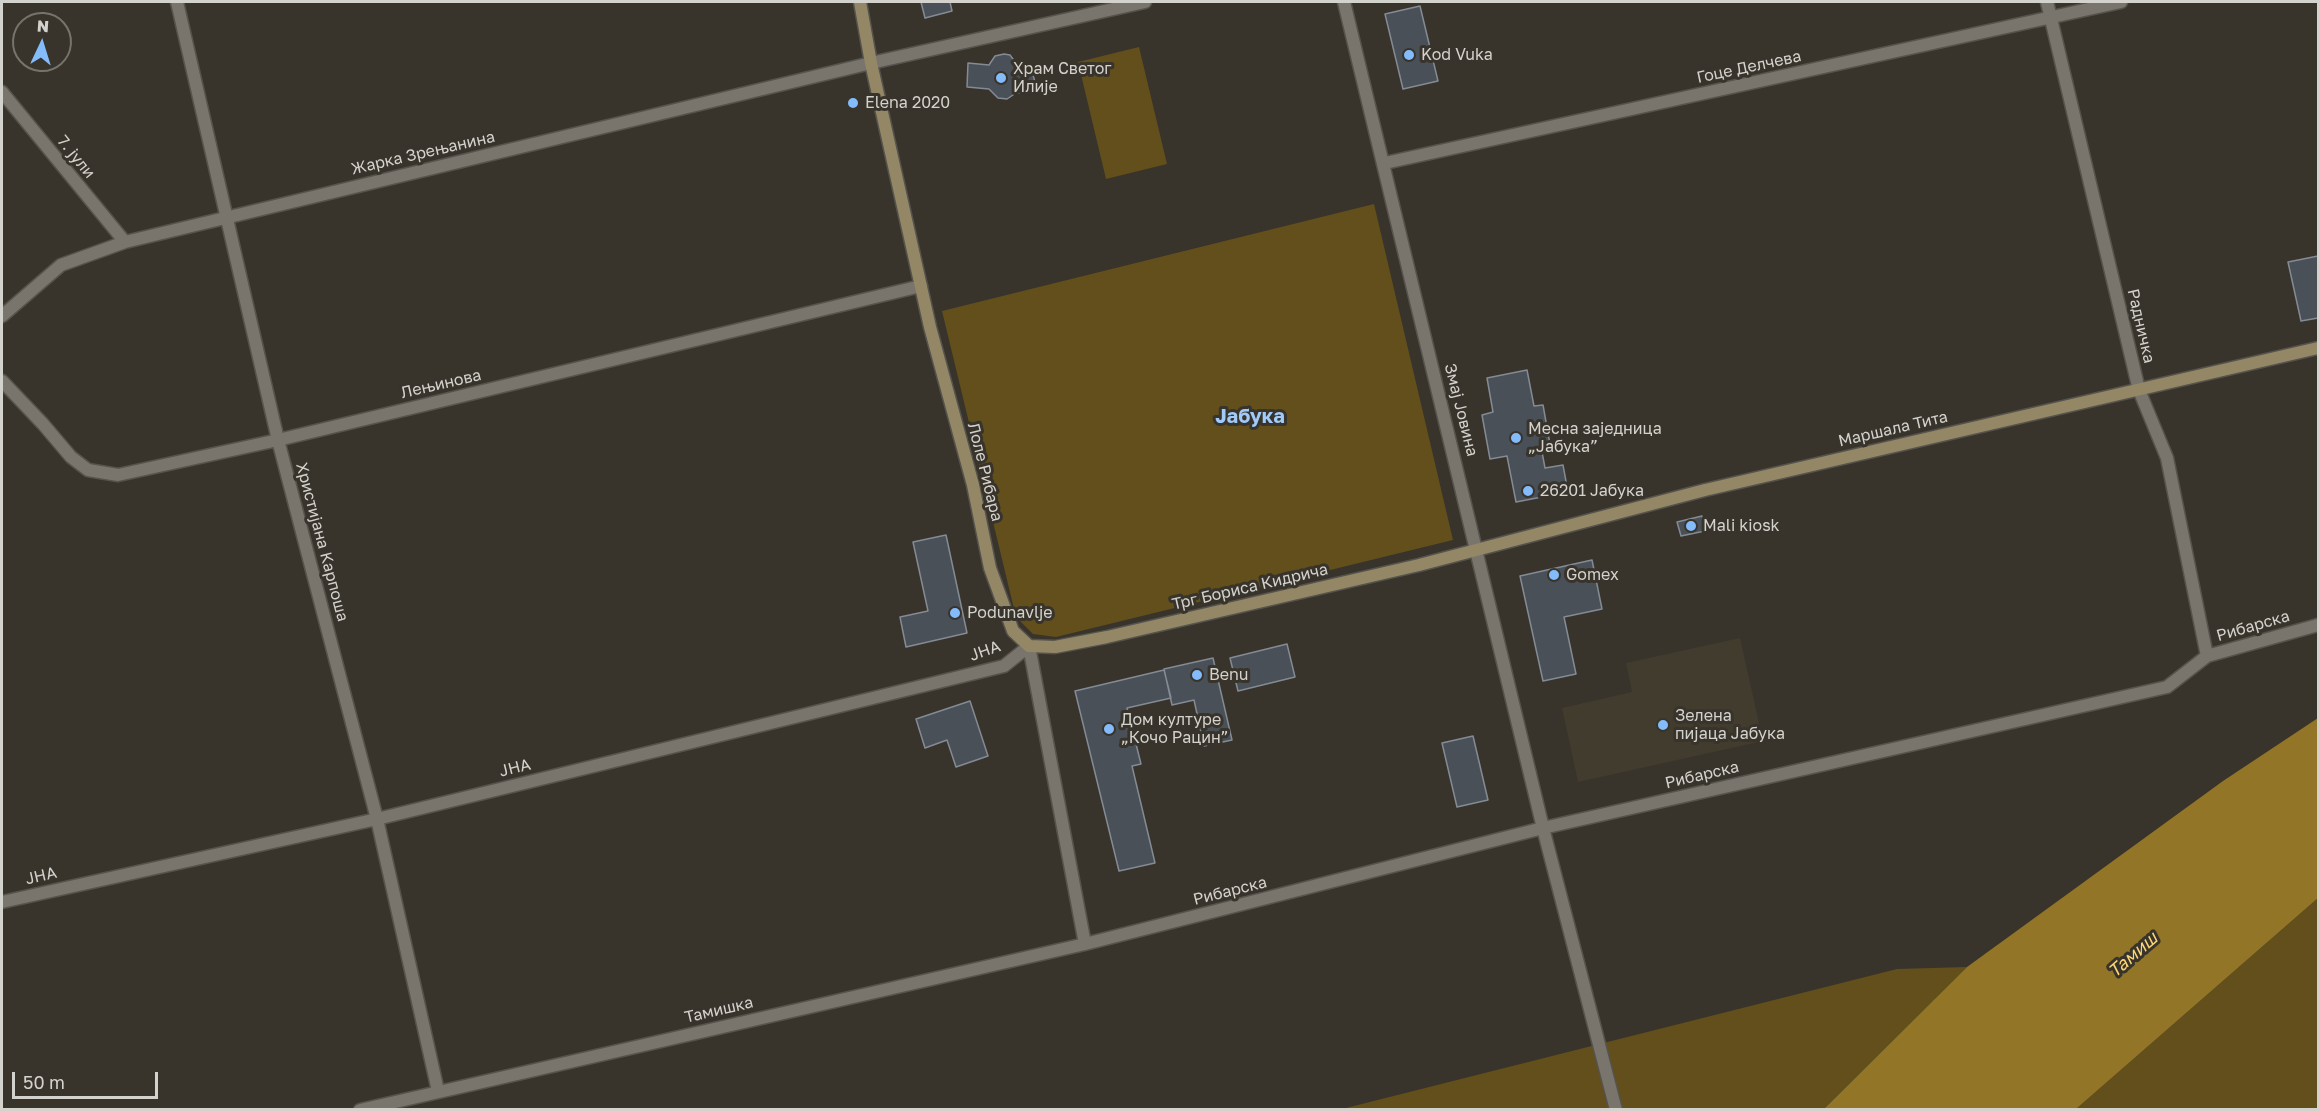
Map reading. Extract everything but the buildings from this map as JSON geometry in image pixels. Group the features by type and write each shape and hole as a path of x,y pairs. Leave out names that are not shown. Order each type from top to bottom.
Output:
{"main road":[{"name":"Лоле Рибара","path":"860,2 871,63 921,286 973,485 990,568 1013,631 1029,646"},
{"name":"Маршала Тита","path":"1478,551 1705,490 2319,348"},
{"name":"Трг Бориса Кидрича","path":"1029,646 1055,647 1107,637 1478,551"}],"street":[{"name":"Христијана Карпоша","path":"177,2 278,440 377,819 438,1091"},
{"path":"871,63 1145,2"},
{"name":"Змај Јовина","path":"1344,2 1385,163 1543,828 1616,1110"},
{"name":"Радничка","path":"2047,2 2139,390 2167,458 2207,656"},
{"name":"Гоце Делчева","path":"1385,163 2121,2"},
{"name":"Жарка Зрењанина","path":"2,316 61,265 125,242 871,63"},
{"name":"7. јули","path":"2,92 125,242"},
{"name":"Лењинова","path":"2,381 71,457 88,470 118,475 278,440 921,286"},
{"name":"Рибарска","path":"1085,944 1543,828 2167,687 2207,656 2319,625"},
{"name":"ЈНА","path":"2,902 377,819 1004,666 1029,646"},
{"name":"Лоле Рибара","path":"1029,646 1085,944"},
{"name":"Тамишка","path":"360,1110 1085,944"}],"shaded area":[{"path":"1139,47 1167,164 1106,179 1078,62"},
{"path":"1374,204 1453,540 1056,637 1033,634 1016,617 942,311"},
{"name":"Зелена пијаца Јабука","path":"1740,638 1763,741 1578,782 1562,708 1632,692 1626,663"},
{"path":"2318,898 2318,1109 2076,1109"},
{"path":"1967,967 1824,1109 1338,1110 1897,969"}],"water":[{"name":"Тамиш","path":"2318,718 2318,898 2076,1109 1824,1109 1967,967 2223,781"}],"place":[{"name":"Kod Vuka","path":"1409,55"},
{"name":"Храм Светог Илије","path":"1001,78"},
{"name":"Elena 2020","path":"853,103"},
{"name":"Месна заједница „Јабука”","path":"1516,438"},
{"name":"26201 Јабука","path":"1528,491"},
{"name":"Mali kiosk","path":"1691,526"},
{"name":"Gomex","path":"1554,575"},
{"name":"Podunavlje","path":"955,613"},
{"name":"Benu","path":"1197,675"},
{"name":"Зелена пијаца Јабука","path":"1663,725"},
{"name":"Дом културе „Кочо Рацин”","path":"1109,729"}],"district":[{"name":"Јабука","path":"1250,417"}]}
